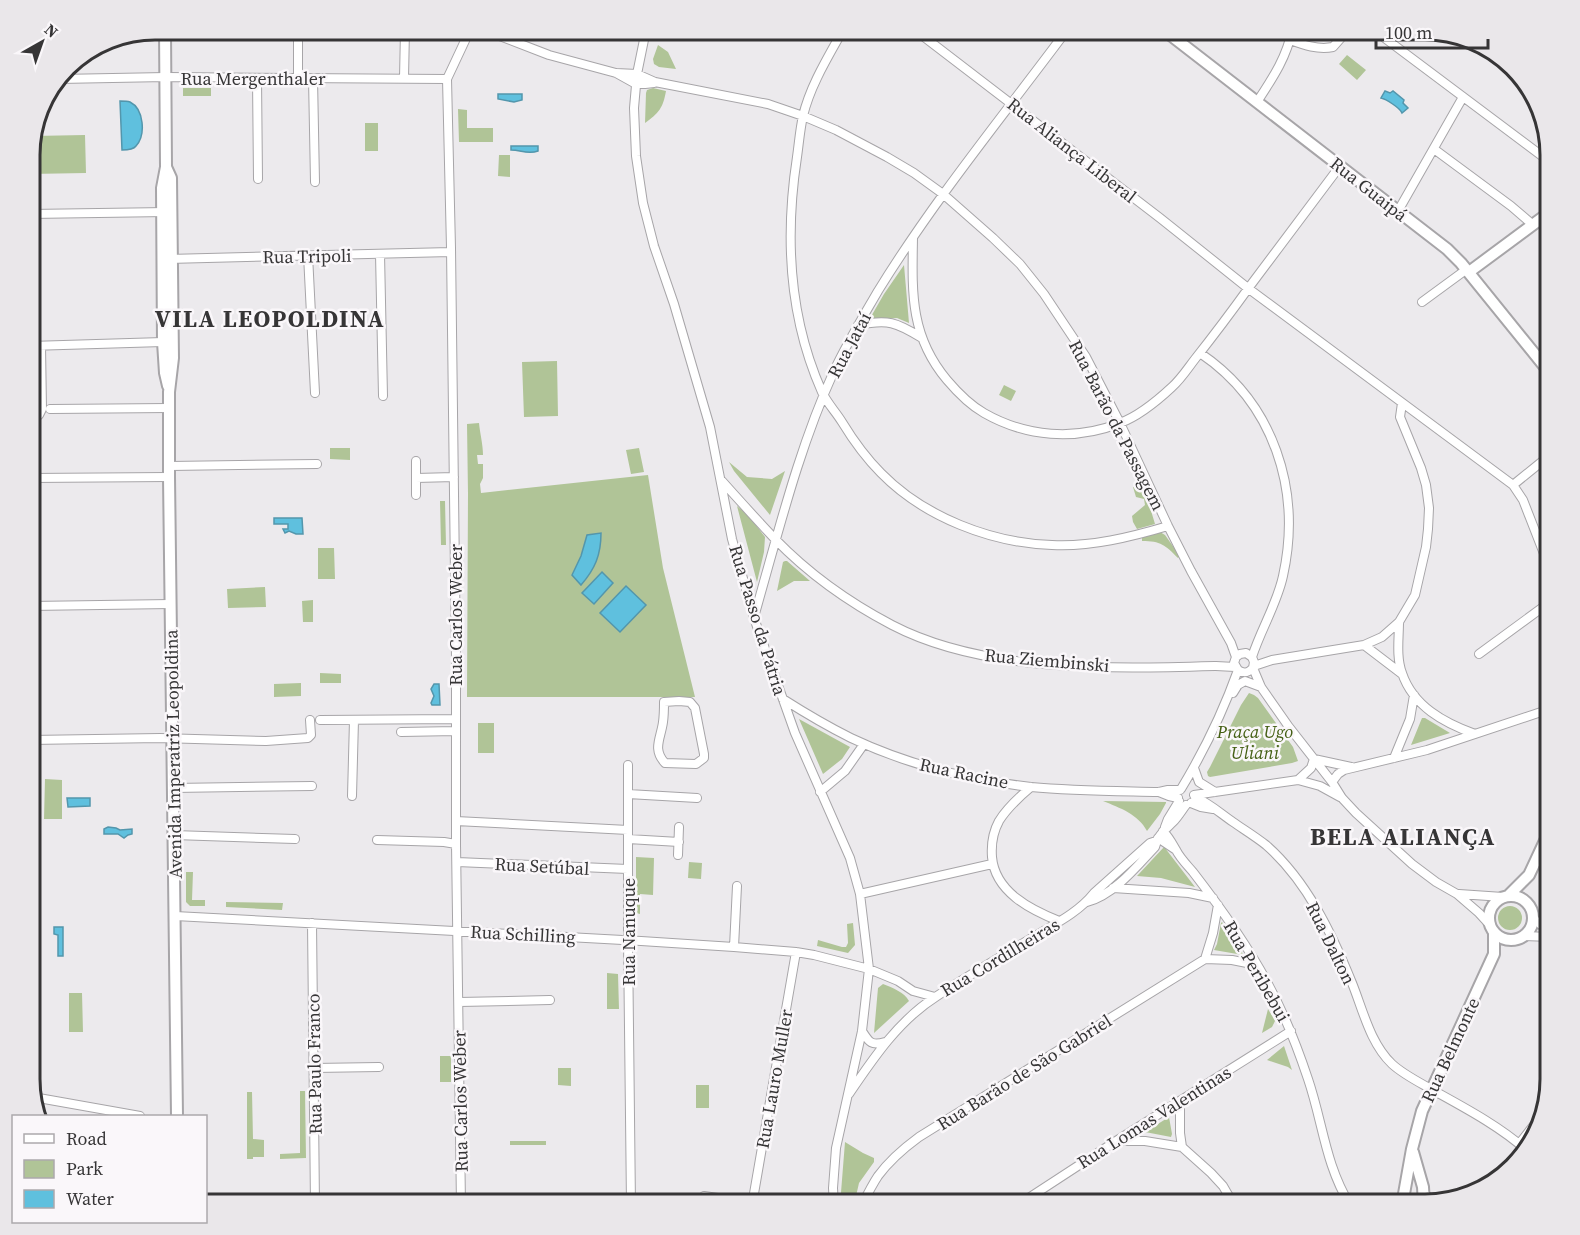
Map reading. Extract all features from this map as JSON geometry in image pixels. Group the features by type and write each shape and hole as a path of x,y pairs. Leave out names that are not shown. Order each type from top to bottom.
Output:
{"main road":[{"name":"Avenida Imperatriz Leopoldina","path":"165,40 166,167 162,182 167,212 173,367 169,408 177,1115"},
{"name":"Rua Guaipá","path":"1177,40 1447,249 1468,271 1540,361"},
{"path":"1468,271 1540,219"},
{"name":"Avenida Imperatriz Leopoldina","path":"168,259 163,342 169,392"},
{"path":"1506,897 1519,898 1527,904 1532,913 1531,928 1518,939 1501,938 1492,929 1489,916 1492,907 1506,897 1528,875 1540,850"},
{"name":"Rua Belmonte","path":"1492,929 1494,954"},
{"name":"Rua Belmonte","path":"1404,1195 1412,1149 1422,1111 1431,1089 1494,954 1509,940"},
{"path":"1412,1149 1424,1195"},
{"path":"1407,1185 1418,1182 1424,1190"}],"street":[{"path":"298,40 298,78"},
{"path":"404,78 405,40"},
{"name":"Rua Carlos Weber","path":"461,1195 454,477 447,79 465,40"},
{"name":"Rua Barão da Passagem","path":"510,40 549,55 616,73 636,83 655,82"},
{"name":"Rua Passo da Pátria","path":"644,40 637,74 634,108 636,156 654,246 693,365 710,428 733,541 754,618 820,792 850,858 860,894 869,969 862,1031 836,1148 833,1195"},
{"path":"838,40 824,65 803,116 793,186 790,245 791,272 801,327 810,360 824,395 867,457 896,487 930,510 978,531 1006,539 1055,545 1124,538 1168,526"},
{"name":"Rua Aliança Liberal","path":"928,40 1227,272 1402,403"},
{"name":"Rua Jataí","path":"754,618 801,453 835,369 858,326 943,194 1060,40"},
{"path":"1257,102 1276,74 1290,40 1325,49 1333,47 1339,40"},
{"path":"1387,40 1540,154"},
{"name":"Rua Barão da Passagem","path":"616,73 637,74 655,82 768,104 836,130 887,157 943,194 1020,264 1044,294 1086,357 1191,571 1231,643 1261,687 1342,798 1381,837 1412,864 1457,894 1479,913 1492,929"},
{"name":"Rua Mergenthaler","path":"70,79 166,77 447,79"},
{"path":"313,78 315,182"},
{"path":"257,79 258,179"},
{"path":"1398,211 1463,97"},
{"path":"1434,149 1532,224"},
{"path":"913,238 914,306 922,338 929,354 942,373 959,393 982,412 1004,424 1038,433 1074,435 1120,423 1155,401 1174,385 1340,166"},
{"path":"41,214 167,212"},
{"name":"Rua Tripoli","path":"168,259 451,252"},
{"path":"380,254 383,396"},
{"path":"309,255 315,393"},
{"path":"1422,302 1468,271"},
{"path":"858,326 875,322 894,323 922,338"},
{"path":"41,411 41,346 163,342"},
{"path":"1200,353 1238,385 1251,401 1274,443 1286,482 1289,545 1283,577 1275,603 1257,641 1244,661"},
{"path":"1475,734 1445,722 1425,707 1414,695 1402,674 1399,622 1415,595 1422,569 1429,508 1426,485 1400,417 1402,403 1513,485 1523,500 1540,543"},
{"path":"50,409 169,408"},
{"path":"416,461 416,495"},
{"path":"1513,485 1540,463"},
{"path":"41,478 317,465"},
{"path":"416,478 454,477"},
{"name":"Rua Ziembinski","path":"721,480 776,540 806,567 867,610 893,625 945,646 1006,660 1088,667 1216,666 1244,661 1272,660 1364,645 1382,638 1399,622"},
{"path":"41,606 171,604"},
{"path":"1479,654 1540,609"},
{"path":"1364,645 1402,674"},
{"name":"Rua Cordilheiras","path":"1087,902 1094,893 1161,835 1172,822 1185,797 1194,768 1212,735 1244,661"},
{"path":"1226,703 1242,682 1250,682 1261,687"},
{"path":"1394,758 1410,718 1414,695"},
{"name":"Rua Racine","path":"783,699 864,744 908,761 1031,787 1159,792 1168,790 1185,797 1298,780 1320,786 1342,798"},
{"path":"664,702 692,703 704,754 701,761 696,764 665,763 657,749 658,740 663,725 664,702"},
{"path":"1332,782 1341,772 1427,750 1540,712"},
{"path":"320,720 456,719"},
{"path":"41,740 160,738 266,741 308,738 311,735 310,720"},
{"path":"352,796 354,720"},
{"path":"401,732 456,730"},
{"path":"820,792 845,771 864,744"},
{"path":"1298,780 1311,768 1314,759 1356,767"},
{"name":"Rua Nanuque","path":"628,765 631,1195"},
{"path":"1194,768 1199,782 1216,792"},
{"path":"173,788 312,786"},
{"path":"1031,787 1011,805 998,823 993,836 992,864 997,877 1023,904 1059,921"},
{"path":"628,794 697,798"},
{"name":"Rua Dalton","path":"1185,797 1202,807 1214,809 1266,845 1305,890 1325,922 1371,1033 1393,1064 1519,1144"},
{"path":"456,821 628,830"},
{"path":"678,855 680,828"},
{"path":"174,835 295,839"},
{"name":"Rua Cordilheiras","path":"846,1098 885,1042 913,1014 935,997 1113,888 1155,848 1161,835"},
{"name":"Rua Peribebui","path":"1161,835 1170,839 1216,901 1272,991 1291,1031 1311,1087 1330,1164 1344,1195"},
{"path":"628,839 679,842"},
{"path":"377,840 456,844"},
{"name":"Rua Setúbal","path":"457,862 628,869"},
{"path":"860,894 992,864"},
{"path":"1127,877 1134,888"},
{"path":"734,946 737,886"},
{"name":"Rua Cordilheiras","path":"1113,888 1189,893 1216,901"},
{"name":"Rua Barão da Passagem","path":"1457,894 1506,897"},
{"path":"1216,901 1213,933 1205,959 1232,960 1257,965"},
{"name":"Rua Schilling","path":"175,916 734,946 796,952 869,969 898,981 913,991 935,997"},
{"path":"1533,918 1540,924"},
{"name":"Rua Paulo Franco","path":"312,923 315,1195"},
{"path":"1524,936 1540,937"},
{"name":"Rua Lauro Muller","path":"754,1195 796,952"},
{"name":"Rua Barão de São Gabriel","path":"868,1195 887,1165 906,1146 1205,959"},
{"name":"Rua Cordilheiras","path":"913,991 916,1006 913,1014"},
{"path":"459,1002 550,1000"},
{"path":"862,1031 869,1042 878,1045 885,1042"},
{"name":"Rua Lomas Valentinas","path":"1033,1195 1291,1031"},
{"path":"314,1068 379,1067"},
{"path":"42,1099 134,1115"},
{"path":"1180,1102 1182,1147"},
{"path":"1116,1141 1145,1141 1182,1147 1211,1173 1228,1195"},
{"path":"1424,1190 1428,1195"}],"green space":[{"path":"658,45 668,52 676,69 659,67 654,64 653,59"},
{"path":"1347,55 1366,70 1357,80 1339,64"},
{"path":"183,88 211,88 211,96 183,96"},
{"path":"653,88 666,91 665,97 660,110 645,123 646,93 647,90"},
{"path":"458,109 467,110 467,128 493,128 493,142 459,142"},
{"path":"365,123 378,123 378,151 365,151"},
{"path":"85,135 86,173 41,174 43,136"},
{"path":"499,155 510,155 510,177 498,176"},
{"path":"904,265 909,323 897,318 869,320 884,294"},
{"path":"557,361 558,416 524,417 522,362"},
{"path":"1004,385 1016,391 1011,401 999,395"},
{"path":"479,423 483,447 483,455 477,455 478,464 483,464 481,493 648,475 663,568 695,697 467,697 467,424"},
{"path":"330,448 350,448 350,460 330,459"},
{"path":"639,448 644,472 631,474 626,450"},
{"path":"729,462 747,477 772,479 785,471 770,515 734,471"},
{"path":"1143,484 1155,524 1137,529 1132,516 1145,505 1144,499 1136,497 1133,487"},
{"path":"440,501 445,501 446,545 441,545"},
{"path":"737,506 749,516 765,537 757,582"},
{"path":"1160,532 1165,535 1180,556 1178,558 1162,545 1142,541 1142,536"},
{"path":"318,548 334,548 335,579 318,579"},
{"path":"785,561 810,581 794,581 777,591"},
{"path":"265,587 266,607 228,608 227,589"},
{"path":"313,600 313,622 303,622 302,601"},
{"path":"320,673 341,674 341,683 320,683"},
{"path":"301,683 301,696 274,697 274,684"},
{"name":"Praça Ugo Uliani","path":"1249,693 1258,698 1293,747 1298,761 1210,777 1207,772"},
{"path":"1422,718 1425,718 1450,733 1411,745"},
{"path":"799,719 850,747 842,759 823,774"},
{"path":"478,723 494,723 494,753 478,753"},
{"path":"45,779 62,780 62,819 44,819"},
{"path":"1103,801 1166,803 1147,831 1134,816"},
{"path":"1164,847 1195,887 1161,878 1137,876"},
{"path":"636,857 654,858 653,895 640,894 640,914 636,913"},
{"path":"689,862 702,863 701,879 688,878"},
{"path":"186,872 193,872 192,900 205,900 205,906 190,906 186,902"},
{"path":"226,902 283,903 282,910 226,907"},
{"path":"1510,906 1518,910 1522,918 1518,926 1510,930 1502,926 1498,918 1502,910"},
{"path":"1222,922 1243,954 1243,955 1214,950"},
{"path":"853,923 855,945 848,953 817,946 818,940 846,947 848,943 847,924"},
{"path":"607,973 618,974 619,1009 607,1009"},
{"path":"883,984 901,993 909,1001 874,1033 878,988"},
{"path":"69,993 82,993 83,1032 69,1032"},
{"path":"1268,1009 1275,1021 1272,1027 1262,1033"},
{"path":"1284,1046 1292,1070 1267,1060"},
{"path":"440,1056 451,1056 451,1082 440,1082"},
{"path":"558,1068 571,1068 571,1086 558,1085"},
{"path":"696,1085 709,1085 709,1108 696,1108"},
{"path":"300,1091 305,1091 306,1158 280,1159 280,1154 300,1153"},
{"path":"247,1092 252,1092 253,1139 264,1140 264,1157 253,1157 253,1159 247,1159"},
{"path":"1169,1117 1171,1137 1145,1132"},
{"path":"510,1141 546,1141 546,1145 510,1145"},
{"path":"845,1142 874,1158 874,1162 859,1183 856,1195 841,1195"}],"water":[{"path":"1385,91 1390,93 1393,91 1404,100 1403,103 1408,108 1402,113 1393,104 1381,98"},
{"path":"498,94 522,94 522,100 514,102 498,99"},
{"path":"120,101 135,105 141,116 141,135 135,147 130,150 122,150"},
{"path":"511,146 538,146 538,151 511,150"},
{"path":"274,518 302,518 303,534 289,531 285,533 283,529 288,529 288,524 274,524"},
{"path":"601,533 596,561 581,585 572,575 587,535"},
{"path":"602,572 613,583 594,604 582,593"},
{"path":"626,586 646,605 620,632 600,613"},
{"path":"434,684 439,684 440,705 431,703 434,696 431,689"},
{"path":"67,798 90,798 90,806 68,807"},
{"path":"108,827 120,830 132,829 132,834 124,838 118,834 104,834 104,829"},
{"path":"54,927 63,927 63,956 58,956 58,935 54,934"}],"district":[{"name":"VILA LEOPOLDINA","path":"270,318"},
{"name":"BELA ALIANÇA","path":"1403,836"}]}
